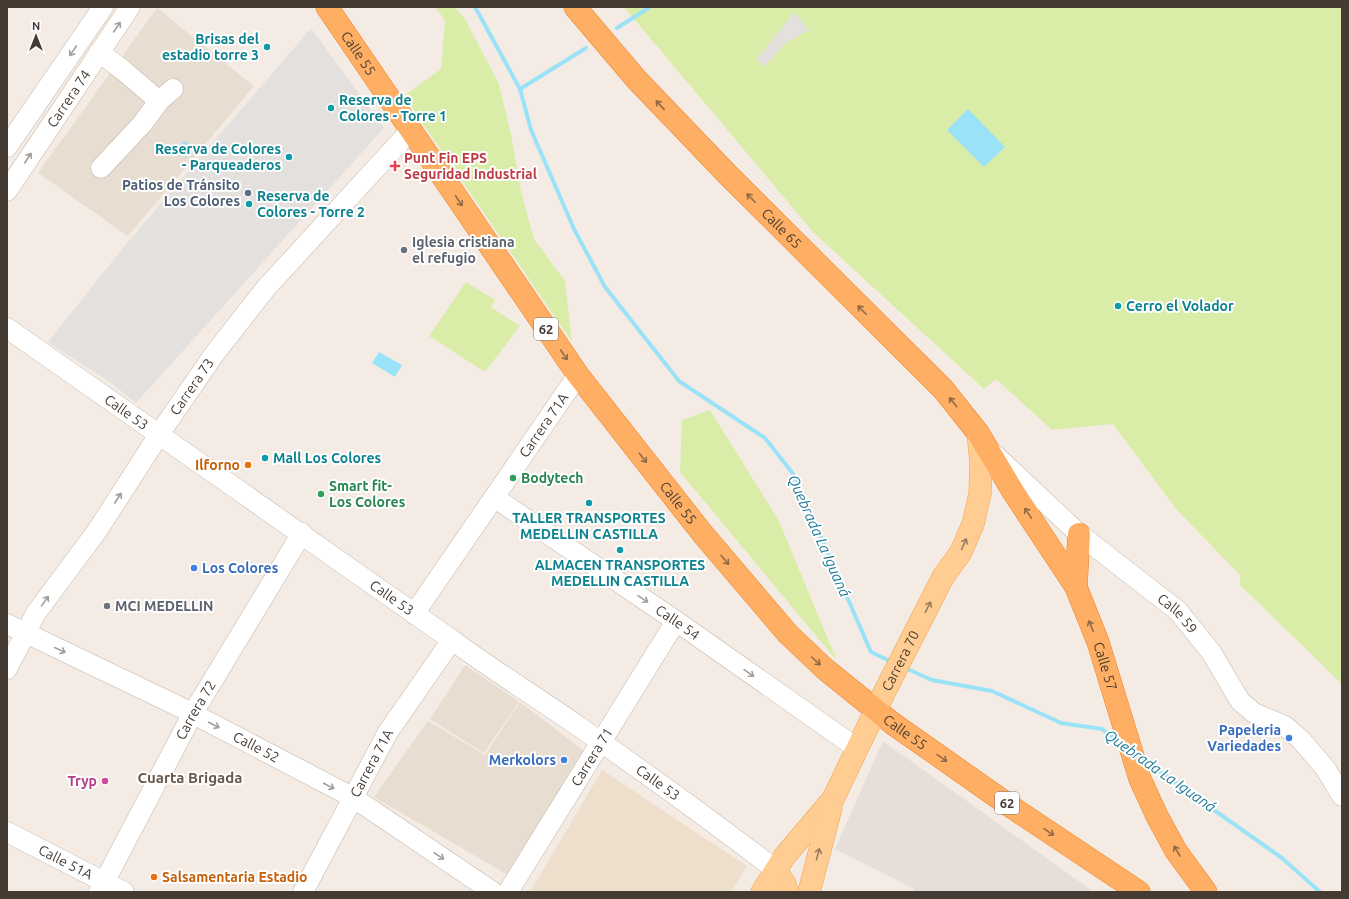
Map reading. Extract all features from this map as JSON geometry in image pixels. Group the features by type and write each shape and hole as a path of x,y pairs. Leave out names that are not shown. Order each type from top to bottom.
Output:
{"highway":[{"name":"Calle 55","path":"327,7 578,375 702,533 788,634 824,668 876,711 1013,808 1139,892"},
{"name":"Calle 65","path":"575,7 642,86 822,269 943,389 983,440"},
{"name":"Calle 57","path":"983,440 1014,493 1076,587 1098,642 1118,703 1130,749 1140,779 1157,816 1176,850 1202,888"},
{"path":"1076,587 1079,534"}],"main road":[{"name":"Carrera 70","path":"762,892 784,857 833,799 885,691 943,578 961,552 975,516 980,494 983,440"},
{"path":"809,892 833,799"},
{"path":"776,870 785,884 787,892"}],"street":[{"name":"Carrera 74","path":"7,147 103,7"},
{"name":"Carrera 74","path":"7,190 130,7"},
{"path":"99,52 124,71 166,95 143,123 101,168"},
{"name":"Carrera 73","path":"7,669 16,629 36,613 97,531 158,436 216,352 261,294 411,130"},
{"name":"Calle 53","path":"7,328 158,436 253,502 302,533 414,614 582,729 718,826 776,870"},
{"name":"Carrera 71A","path":"414,614 578,375"},
{"name":"Calle 59","path":"983,440 1079,534 1178,611 1218,663 1240,701 1254,713 1285,726 1301,740 1325,768 1342,796"},
{"name":"Calle 54","path":"495,498 676,621 858,749"},
{"name":"Carrera 72","path":"101,887 193,713 302,533"},
{"name":"Carrera 71","path":"508,892 599,742 676,621"},
{"name":"Calle 52","path":"16,629 193,713 354,798 492,892"},
{"name":"Carrera 71A","path":"303,892 388,732 452,640"},
{"name":"Calle 51A","path":"7,832 101,887 124,892"}],"shaded area":[{"path":"157,8 254,86 128,236 38,173"},
{"path":"794,12 809,30 786,43 764,67 757,59"},
{"name":"Patios de Tránsito Los Colores","path":"311,28 384,128 136,403 114,385 48,342 122,249"},
{"path":"465,665 519,702 484,753 430,719"},
{"path":"520,702 588,754 508,875 374,797 428,721 485,755"},
{"path":"883,741 1094,892 913,892 914,889 835,849"},
{"path":"602,770 747,866 731,892 530,892"}],"green space":[{"path":"435,7 455,7 465,19 499,84 511,134 521,191 534,239 565,281 572,342 404,96 441,69 445,20"},
{"name":"Cerro el Volador","path":"624,7 1342,7 1342,684 1240,585 1240,575 1176,509 1113,424 1052,430 996,379 984,389 814,233"},
{"path":"466,282 495,300 491,307 520,326 485,372 429,336"},
{"path":"710,410 779,521 837,661 680,472 682,420"}],"water":[{"path":"968,109 1005,147 984,167 947,130"},
{"path":"185,141 190,145 189,153 186,157 177,155 176,148"},
{"path":"379,352 402,365 395,377 372,363"}],"waterway":[{"name":"Quebrada La Iguaná","path":"475,7 520,89 531,130 574,229 605,287 679,381 765,438 794,475 871,652 892,662"},
{"path":"617,28 650,7"},
{"path":"520,89 586,48"},
{"name":"Quebrada La Iguaná","path":"903,667 932,680 992,691 1061,723 1102,729 1121,743"},
{"name":"Quebrada La Iguaná","path":"1142,759 1282,858 1320,892"}],"place":[{"name":"Brisas del estadio torre 3","path":"267,47"},
{"name":"Reserva de Colores - Torre 1","path":"331,108"},
{"name":"Reserva de Colores - Parqueaderos","path":"289,157"},
{"name":"Punt Fin EPS Seguridad Industrial","path":"395,166"},
{"name":"Patios de Tránsito Los Colores","path":"248,193"},
{"name":"Reserva de Colores - Torre 2","path":"249,204"},
{"name":"Iglesia cristiana el refugio","path":"404,250"},
{"name":"Cerro el Volador","path":"1118,306"},
{"name":"Mall Los Colores","path":"265,458"},
{"name":"Ilforno","path":"248,465"},
{"name":"Bodytech","path":"513,478"},
{"name":"Smart fit- Los Colores","path":"321,494"},
{"name":"TALLER TRANSPORTES MEDELLIN CASTILLA","path":"589,503"},
{"name":"ALMACEN TRANSPORTES MEDELLIN CASTILLA","path":"620,550"},
{"name":"Los Colores","path":"194,568"},
{"name":"MCI MEDELLIN","path":"107,606"},
{"name":"Papeleria Variedades","path":"1289,738"},
{"name":"Merkolors","path":"564,760"},
{"name":"Tryp","path":"105,781"},
{"name":"Salsamentaria Estadio","path":"154,877"}],"district":[{"name":"Cuarta Brigada","path":"190,778"}]}
